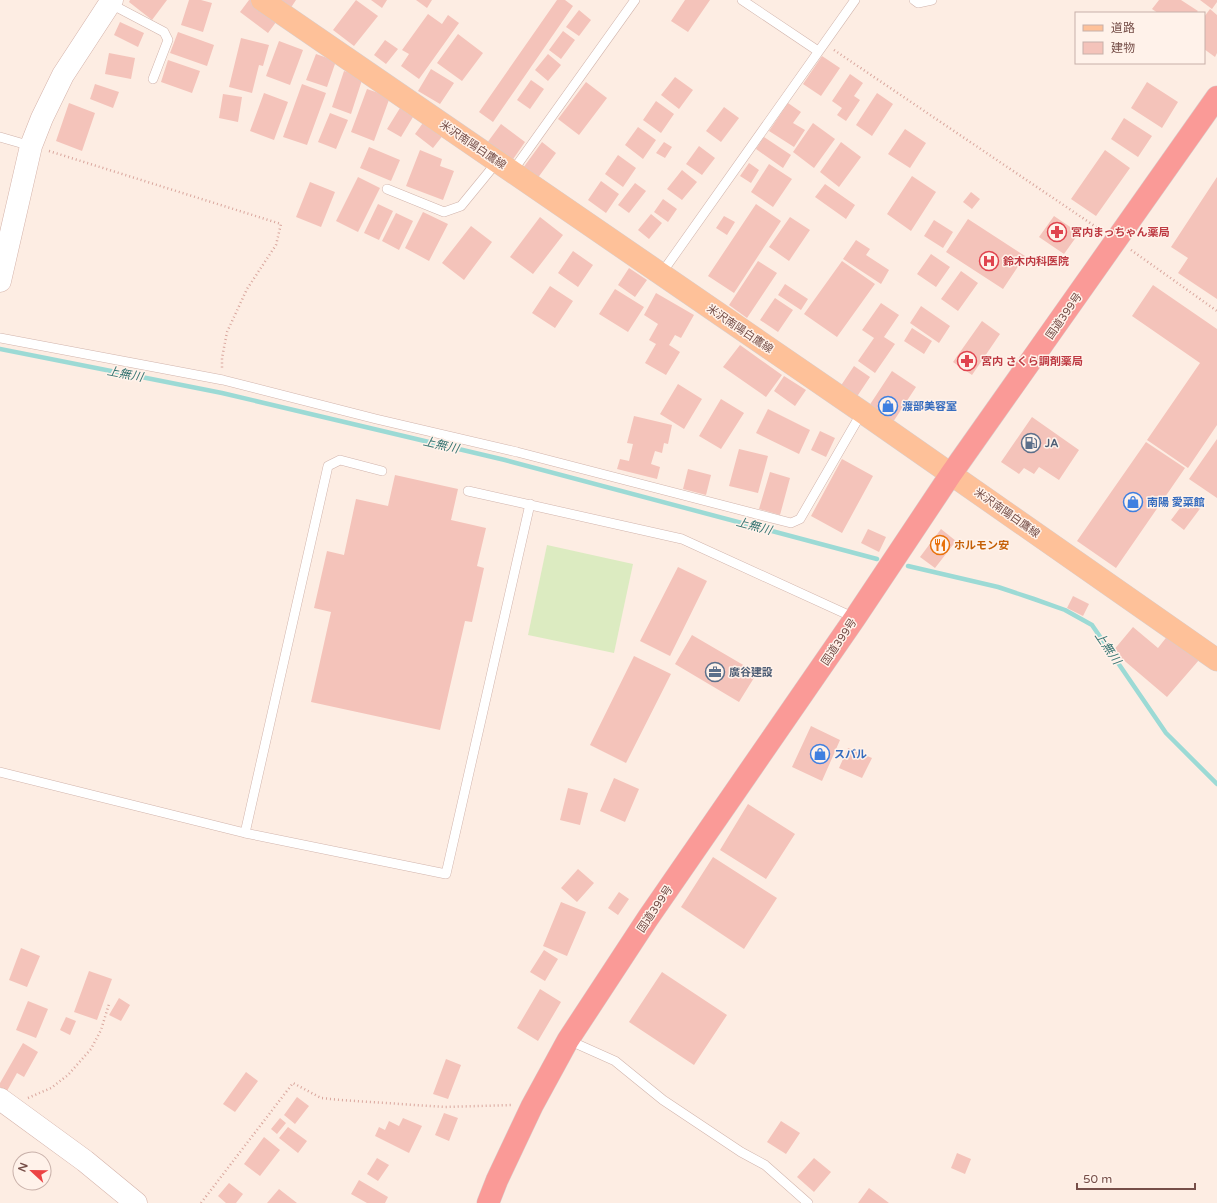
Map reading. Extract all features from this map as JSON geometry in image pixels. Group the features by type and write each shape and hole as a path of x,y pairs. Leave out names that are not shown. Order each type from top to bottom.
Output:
{"highway":[{"name":"国道399号","path":"488,1203 497,1180 532,1106 568,1040 648,918 855,618 951,474 1117,241 1217,97"}],"main road":[{"name":"米沢南陽白鷹線","path":"262,0 862,412 1217,660"}],"street":[{"path":"0,281 32,146 42,118 63,75 108,1"},
{"path":"4,1102 85,1161 136,1203"}],"lane":[{"path":"387,189 444,212 461,206 505,167 635,0"},
{"path":"742,0 818,51"},
{"path":"661,274 855,0"},
{"path":"914,0 918,3 932,0"},
{"path":"108,1 164,32 168,40 153,78"},
{"path":"0,137 32,146"},
{"path":"0,338 223,380 376,419 517,452 791,523 800,519 862,412"},
{"path":"246,833 328,466 340,460 382,470"},
{"path":"468,491 682,539 855,618"},
{"path":"0,772 246,833 446,874 530,504"},
{"path":"568,1040 615,1061 663,1100 741,1152 765,1166 808,1203"}],"path":[{"path":"824,43 1117,241 1217,311"},
{"path":"32,146 281,224 276,245 247,289 227,332 222,358 223,380"},
{"path":"4,1102 51,1088 68,1075 91,1049 101,1030 109,1004"},
{"path":"200,1203 293,1083 321,1098 341,1100 445,1107 500,1105 532,1106"}],"green space":[{"path":"547,545 633,564 614,653 528,635"}],"building":[{"path":"130,0 167,0 152,20 129,2"},
{"path":"189,0 201,0 212,3 203,32 181,25"},
{"path":"249,0 254,0 279,18 268,33 240,12"},
{"path":"277,0 296,0 290,9"},
{"path":"356,0 378,16 354,46 333,30"},
{"path":"371,0 387,0 382,8"},
{"path":"416,0 432,0 427,8"},
{"path":"557,0 565,0 573,6 493,122 479,112"},
{"path":"685,0 710,0 688,32 671,21"},
{"path":"1159,0 1181,0 1198,11 1156,12 1152,9"},
{"path":"1200,0 1217,0 1217,2 1212,9"},
{"path":"1210,9 1217,15 1217,53 1215,57 1205,50 1205,16"},
{"path":"579,10 591,20 579,36 566,27"},
{"path":"428,14 442,24 448,15 459,23 419,79 401,66 409,54 402,50"},
{"path":"120,22 144,33 138,47 114,35"},
{"path":"563,31 575,40 561,59 549,50"},
{"path":"178,32 214,45 207,66 170,53"},
{"path":"458,34 483,53 462,81 437,63"},
{"path":"241,38 269,45 263,66 259,65 252,93 229,87"},
{"path":"385,40 398,49 386,64 374,55"},
{"path":"279,41 303,50 290,85 266,76"},
{"path":"109,53 135,58 131,79 105,74"},
{"path":"316,54 336,61 327,87 306,80"},
{"path":"548,54 561,65 548,81 535,70"},
{"path":"822,56 840,68 821,96 803,84"},
{"path":"168,60 200,71 192,93 161,82"},
{"path":"431,69 454,83 440,104 418,91"},
{"path":"344,71 363,77 351,114 332,107"},
{"path":"850,74 863,83 854,96 860,100 846,121 837,115 842,108 832,101"},
{"path":"675,77 693,90 679,109 661,95"},
{"path":"531,80 544,89 530,109 517,100"},
{"path":"586,82 607,98 579,135 558,119"},
{"path":"1147,82 1178,102 1162,128 1131,108"},
{"path":"95,84 119,92 113,108 90,99"},
{"path":"302,84 326,93 307,145 283,137"},
{"path":"367,89 390,97 374,141 351,132"},
{"path":"264,93 288,102 274,140 250,131"},
{"path":"877,93 893,104 872,136 856,125"},
{"path":"223,94 242,97 238,122 219,118"},
{"path":"656,101 674,114 661,133 643,120"},
{"path":"69,103 95,113 82,151 56,141"},
{"path":"788,103 801,112 793,123 805,130 794,147 769,131"},
{"path":"724,107 739,118 721,142 706,131"},
{"path":"400,108 413,117 401,137 387,129"},
{"path":"330,113 348,120 336,149 318,142"},
{"path":"1124,118 1152,136 1138,157 1111,139"},
{"path":"425,120 444,134 433,148 415,134"},
{"path":"813,123 835,139 814,168 793,152"},
{"path":"501,124 525,142 509,165 484,147"},
{"path":"638,127 656,140 643,159 625,145"},
{"path":"905,129 926,143 910,168 888,154"},
{"path":"764,137 791,155 783,168 756,149"},
{"path":"542,142 556,153 537,179 523,168"},
{"path":"664,142 672,147 665,158 656,153"},
{"path":"841,142 861,157 839,187 820,172"},
{"path":"699,146 715,158 702,175 686,164"},
{"path":"369,147 400,160 391,181 360,168"},
{"path":"420,150 442,159 440,166 454,171 443,200 406,186"},
{"path":"1105,150 1130,168 1096,216 1071,199"},
{"path":"618,155 636,168 623,187 605,174"},
{"path":"749,163 759,170 751,183 740,176"},
{"path":"769,164 792,179 773,207 751,192"},
{"path":"682,170 697,182 682,200 667,189"},
{"path":"912,176 936,192 911,231 887,214"},
{"path":"358,177 380,188 358,232 336,221"},
{"path":"1217,177 1217,299 1178,273 1188,258 1171,247"},
{"path":"601,181 619,194 606,213 588,200"},
{"path":"310,182 335,192 321,227 296,217"},
{"path":"635,183 646,191 629,213 618,205"},
{"path":"825,184 855,205 846,219 815,197"},
{"path":"971,192 980,199 972,209 963,202"},
{"path":"663,199 677,209 668,222 654,212"},
{"path":"378,204 393,211 379,240 364,233"},
{"path":"756,204 781,221 734,293 708,276"},
{"path":"423,212 448,224 429,261 405,248"},
{"path":"396,213 413,221 399,250 382,241"},
{"path":"651,214 662,223 649,239 638,230"},
{"path":"724,216 735,222 727,235 716,228"},
{"path":"1054,216 1079,233 1064,254 1039,237"},
{"path":"540,217 563,235 533,274 510,257"},
{"path":"790,217 810,230 789,261 769,247"},
{"path":"968,219 1025,256 1003,289 946,252"},
{"path":"934,220 953,232 943,248 924,236"},
{"path":"471,226 492,242 464,280 442,263"},
{"path":"856,240 870,249 866,255 889,270 881,284 843,259"},
{"path":"573,251 593,265 578,287 558,273"},
{"path":"931,254 950,267 936,287 917,274"},
{"path":"758,261 777,273 747,318 729,305"},
{"path":"842,261 875,284 837,337 804,314"},
{"path":"629,268 647,280 635,297 618,285"},
{"path":"961,271 978,283 958,311 941,299"},
{"path":"785,284 808,299 801,310 778,295"},
{"path":"1153,285 1217,329 1217,425 1188,468 1147,440 1200,363 1132,316"},
{"path":"550,286 573,301 555,328 532,313"},
{"path":"615,289 644,307 628,332 599,314"},
{"path":"656,293 694,315 681,338 675,335 669,345 680,352 666,375 645,363 656,344 649,340 658,324 644,315"},
{"path":"775,298 793,310 778,332 760,320"},
{"path":"881,303 899,315 884,337 895,344 875,373 858,361 874,338 862,330"},
{"path":"921,306 950,326 939,343 910,323"},
{"path":"982,321 1000,334 972,375 953,362"},
{"path":"912,328 932,341 924,354 904,341"},
{"path":"740,345 782,375 766,397 723,367"},
{"path":"854,366 870,377 856,398 840,387"},
{"path":"892,371 916,387 893,422 869,406"},
{"path":"784,376 806,390 795,406 774,391"},
{"path":"678,384 702,399 684,429 660,414"},
{"path":"721,399 744,413 721,449 699,436"},
{"path":"768,409 810,430 799,454 756,433"},
{"path":"634,416 672,425 668,444 664,443 662,453 655,451 651,464 660,467 657,479 617,469 620,459 629,461 633,444 627,443"},
{"path":"1032,417 1079,450 1059,480 1039,467 1034,474 1024,468 1019,474 1001,462"},
{"path":"820,431 835,438 826,457 811,450"},
{"path":"1217,439 1217,498 1189,479"},
{"path":"1146,442 1185,468 1116,568 1077,541"},
{"path":"739,449 768,456 758,493 729,486"},
{"path":"842,459 873,476 842,533 811,516"},
{"path":"688,469 711,475 706,495 683,489"},
{"path":"770,472 790,478 780,515 759,509"},
{"path":"395,475 458,489 451,520 486,528 477,566 484,568 472,622 465,621 440,730 311,702 331,612 314,608 327,551 344,555 356,499 388,506"},
{"path":"1189,496 1202,506 1184,530 1171,520"},
{"path":"868,529 886,537 879,552 861,543"},
{"path":"941,529 956,541 935,568 920,557"},
{"path":"678,567 707,581 670,656 640,641"},
{"path":"1073,596 1089,604 1083,616 1067,608"},
{"path":"1133,627 1158,648 1169,634 1199,660 1167,697 1113,651"},
{"path":"692,635 757,673 739,702 675,664"},
{"path":"634,656 671,674 626,763 590,745"},
{"path":"811,726 840,740 822,781 792,767"},
{"path":"848,748 872,758 862,778 839,768"},
{"path":"614,778 639,789 625,822 600,811"},
{"path":"568,788 588,793 580,825 560,820"},
{"path":"748,804 795,834 766,879 720,850"},
{"path":"713,857 777,898 744,949 681,907"},
{"path":"578,869 594,883 577,902 561,888"},
{"path":"619,892 629,899 618,915 608,908"},
{"path":"561,902 586,912 567,956 543,946"},
{"path":"21,948 40,956 27,987 9,980"},
{"path":"544,950 558,959 545,981 530,972"},
{"path":"89,971 112,979 97,1020 74,1012"},
{"path":"662,972 727,1015 694,1065 629,1022"},
{"path":"540,989 561,1002 538,1041 517,1028"},
{"path":"119,998 130,1005 121,1021 109,1015"},
{"path":"28,1001 48,1009 36,1038 16,1030"},
{"path":"66,1017 76,1021 70,1035 60,1030"},
{"path":"23,1043 38,1052 24,1077 17,1073 7,1091 0,1087 0,1083"},
{"path":"446,1059 461,1065 448,1099 433,1094"},
{"path":"246,1072 258,1081 235,1112 223,1104"},
{"path":"297,1097 309,1106 295,1124 284,1115"},
{"path":"444,1113 458,1118 449,1141 435,1135"},
{"path":"280,1118 286,1123 277,1134 271,1129"},
{"path":"403,1118 422,1126 409,1153 375,1136 379,1127 385,1130 389,1121 399,1126"},
{"path":"781,1121 800,1133 786,1154 767,1142"},
{"path":"288,1127 307,1141 298,1153 279,1138"},
{"path":"264,1137 280,1150 260,1176 244,1164"},
{"path":"957,1153 971,1159 965,1174 951,1168"},
{"path":"377,1158 389,1165 378,1181 367,1174"},
{"path":"814,1158 831,1172 814,1192 797,1177"},
{"path":"359,1180 388,1197 385,1203 367,1203 351,1194"},
{"path":"229,1183 243,1194 236,1203 226,1203 218,1196"},
{"path":"869,1188 889,1203 858,1203"},
{"path":"279,1189 297,1203 267,1203"}],"waterway":[{"name":"上無川","path":"0,349 222,393 505,460 877,559"},
{"name":"上無川","path":"908,566 998,587 1065,610 1092,625 1166,733 1217,784"}],"place":[{"name":"宮内まっちゃん薬局","path":"1057,232"},
{"name":"鈴木内科医院","path":"989,261"},
{"name":"宮内 さくら調剤薬局","path":"967,361"},
{"name":"渡部美容室","path":"888,406"},
{"name":"JA","path":"1031,443"},
{"name":"南陽 愛菜館","path":"1133,502"},
{"name":"ホルモン安","path":"940,545"},
{"name":"廣谷建設","path":"715,672"},
{"name":"スバル","path":"820,754"}]}
